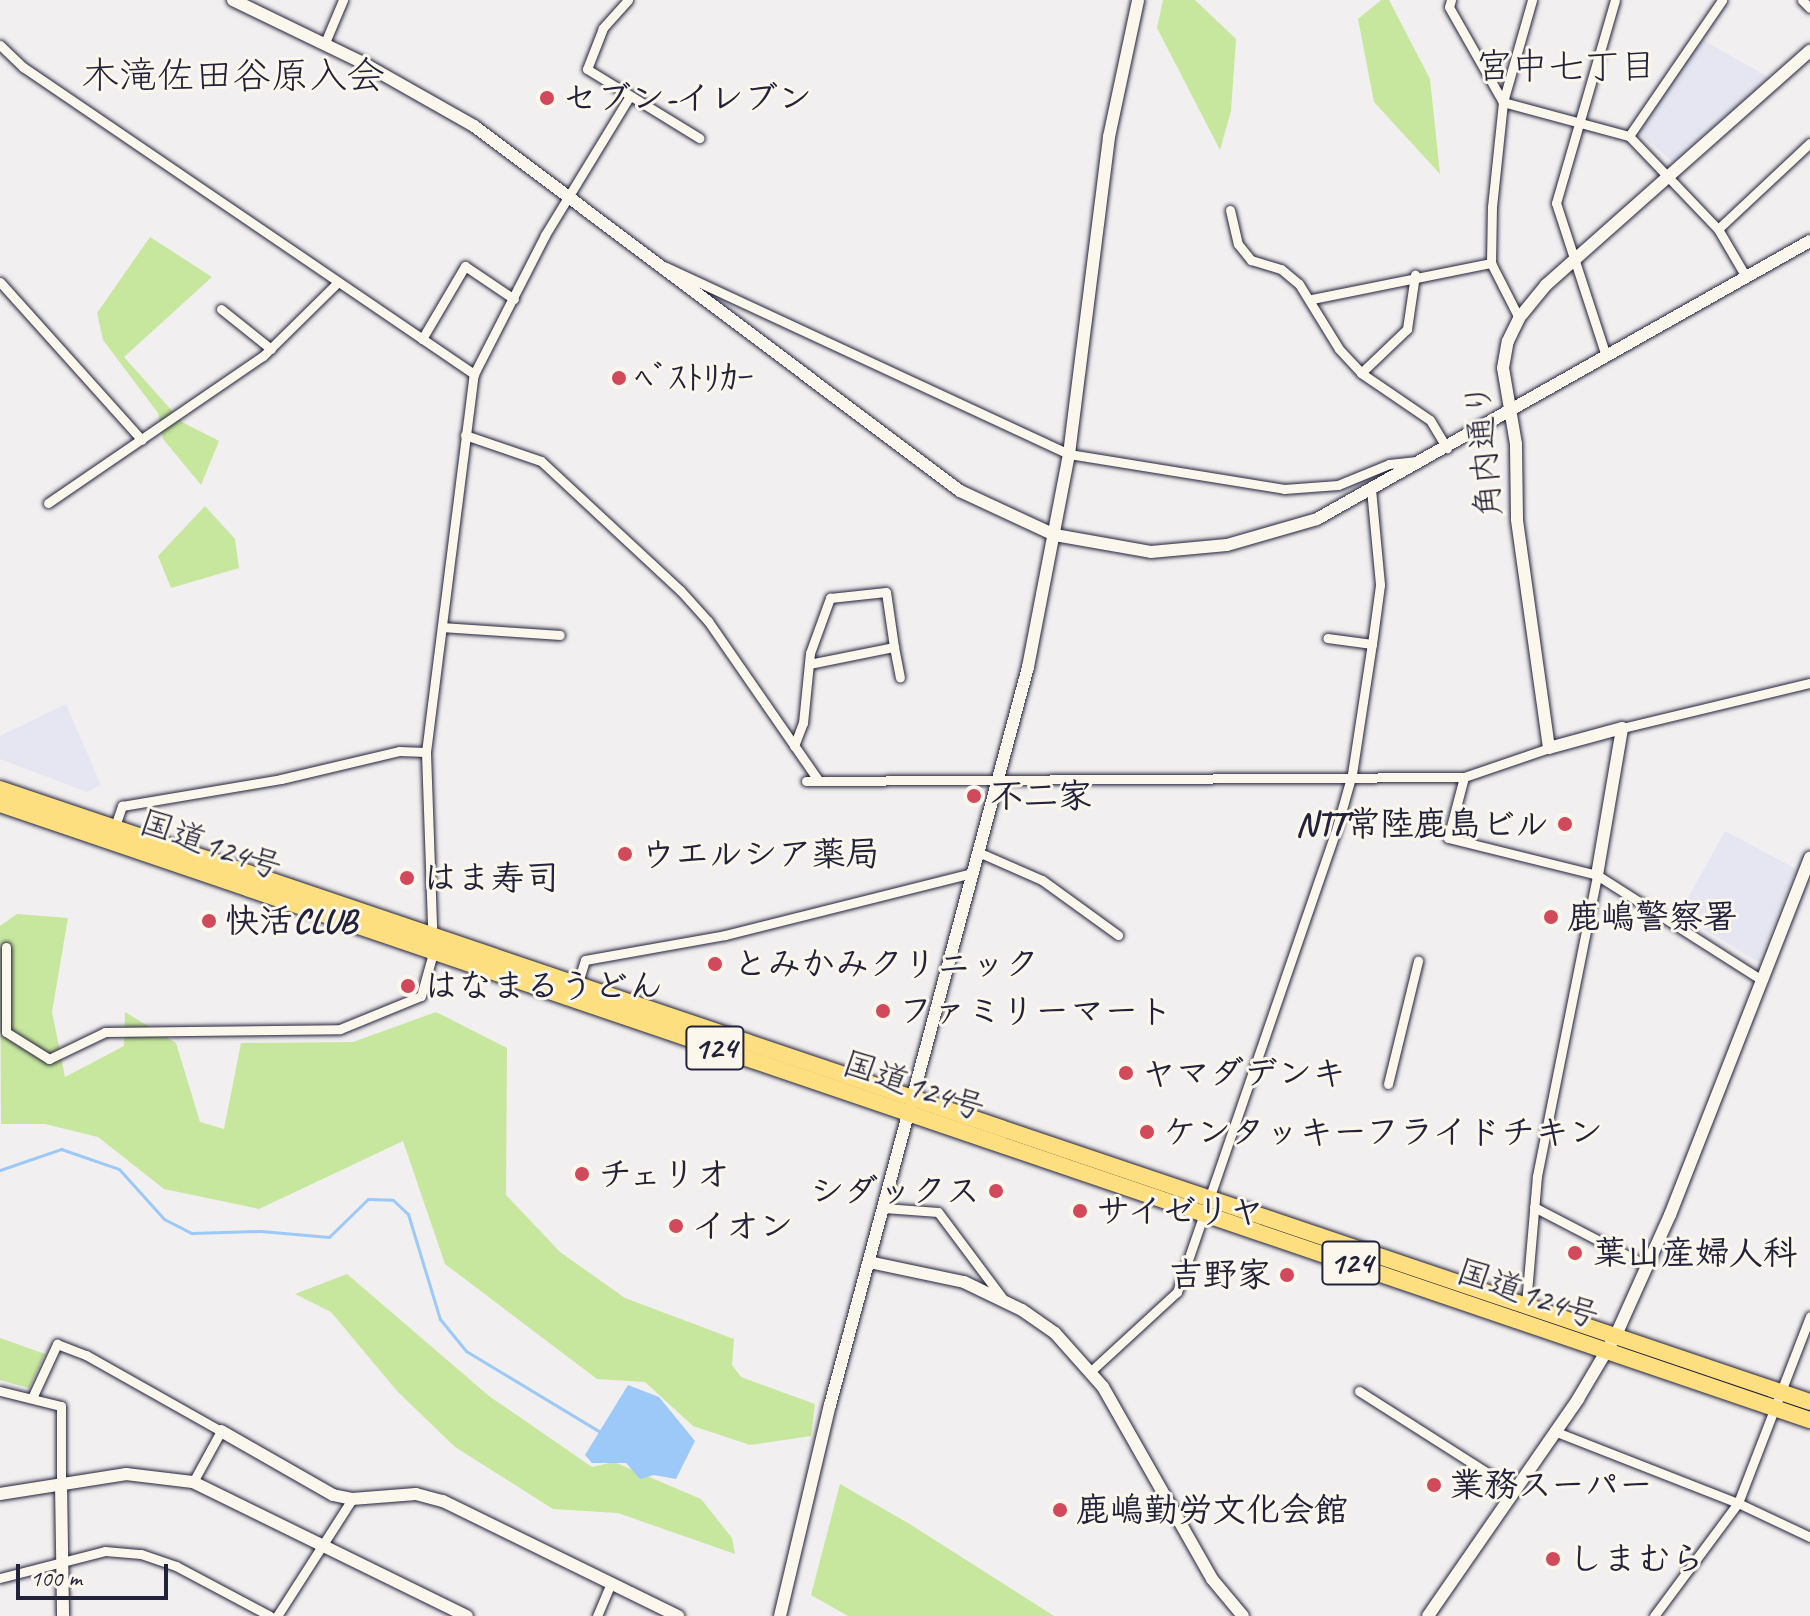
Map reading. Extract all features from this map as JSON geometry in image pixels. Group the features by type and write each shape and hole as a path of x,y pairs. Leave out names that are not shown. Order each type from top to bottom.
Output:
{"highway":[{"name":"国道124号","path":"0,789 433,953 907,1115 1526,1304 1616,1335 1778,1400 1810,1420"},
{"name":"国道124号","path":"0,804 113,834 433,935 912,1096 1607,1351 1778,1400 1810,1402"}],"street":[{"path":"233,0 474,126 960,491 1055,535 1151,552 1227,545 1284,532 1447,448 1810,241"},
{"path":"324,45 343,0"},
{"path":"628,0 603,28 587,69 699,138"},
{"path":"780,1616 907,1115 1028,667 1069,454 1103,181 1138,0"},
{"path":"1451,0 1449,7 1503,102 1629,136 1718,229 1746,277"},
{"path":"1519,318 1491,263 1503,102 1532,0"},
{"path":"1606,356 1556,203 1615,0"},
{"path":"1629,136 1722,0"},
{"path":"1802,0 1810,8"},
{"path":"0,45 23,67 474,374"},
{"name":"角内通り","path":"1549,748 1525,583 1510,411 1503,368 1519,318 1576,260 1671,179 1810,51"},
{"path":"6,947 6,1032 49,1059 105,1032 340,1029 364,1023 421,996 433,953 426,752 474,374 568,196 630,96"},
{"path":"1718,229 1810,143"},
{"path":"1230,210 1238,244 1251,260 1281,269 1312,299 1339,349 1361,373 1430,420 1447,448"},
{"path":"1312,299 1415,275 1491,263"},
{"path":"422,339 465,266 514,299"},
{"path":"663,266 1069,454 1284,489 1338,485 1389,464 1425,460"},
{"path":"1361,373 1407,329 1415,275"},
{"path":"0,282 142,440"},
{"path":"48,503 271,349 338,282"},
{"path":"221,309 271,349"},
{"path":"465,435 541,461 680,590 708,621 818,780"},
{"path":"1091,1371 1177,1292 1352,774 1380,585 1371,489"},
{"path":"794,746 803,723 809,664 830,598 886,592 900,677"},
{"path":"442,627 560,635"},
{"path":"1327,638 1372,644"},
{"path":"809,664 894,647"},
{"path":"806,781 1145,783 1352,774 1464,777 1549,748 1622,728 1810,683"},
{"path":"1526,1304 1534,1207 1622,728"},
{"path":"113,834 122,806 281,779 399,751 426,752"},
{"path":"1464,777 1448,838 1597,875 1762,980"},
{"path":"978,852 1042,880 1118,935"},
{"path":"1428,1616 1616,1335 1648,1266 1810,857"},
{"path":"572,1000 585,960 725,935 972,873"},
{"path":"1388,1084 1418,961"},
{"path":"1534,1207 1648,1266"},
{"path":"884,1208 938,1212 1003,1299"},
{"path":"869,1262 964,1282 1003,1299 1039,1320 1091,1371 1126,1422 1212,1579 1243,1616"},
{"path":"1654,1616 1738,1503 1810,1316"},
{"path":"32,1398 57,1344 195,1412 221,1431 333,1495 352,1499 416,1494 443,1501 610,1586 678,1616"},
{"path":"0,1391 61,1406 63,1616"},
{"path":"1359,1391 1513,1489"},
{"path":"193,1482 221,1431"},
{"path":"1554,1431 1738,1503 1810,1537"},
{"path":"0,1494 126,1474 193,1482 467,1616"},
{"path":"277,1616 325,1547 352,1499"},
{"path":"0,1578 62,1559 105,1551 141,1554 176,1566 270,1616"},
{"path":"597,1616 610,1586"}],"shaded area":[{"path":"1701,39 1770,78 1673,162 1639,133"},
{"path":"66,704 101,785 87,792 0,759 0,736"},
{"path":"1725,831 1796,869 1758,962 1679,914"}],"green space":[{"path":"1163,0 1195,0 1236,39 1231,111 1220,150 1157,28"},
{"path":"1381,0 1389,0 1430,79 1440,174 1374,102 1358,19"},
{"path":"150,237 212,277 124,357 182,422 219,441 201,485 163,439 158,413 103,340 97,313"},
{"path":"205,506 235,539 239,568 171,588 158,556"},
{"path":"17,914 68,918 52,1012 65,1077 124,1046 125,1012 176,1043 200,1122 224,1129 241,1043 353,1042 436,1012 507,1048 506,1195 560,1252 625,1298 734,1339 732,1365 741,1377 815,1404 811,1436 750,1445 693,1426 645,1382 597,1379 445,1264 403,1141 259,1209 164,1189 98,1137 45,1124 1,1124 0,926"},
{"path":"347,1274 489,1396 592,1467 614,1462 701,1499 732,1538 735,1554 618,1513 553,1509 455,1447 397,1391 331,1312 295,1294"},
{"path":"0,1338 45,1354 29,1388 0,1380"},
{"path":"840,1484 908,1523 1054,1616 848,1616 811,1595"}],"water":[{"path":"628,1385 659,1397 695,1441 676,1479 654,1475 640,1479 626,1463 592,1463 585,1455"}],"waterway":[{"path":"0,1170 61,1149 119,1169 164,1219 192,1233 261,1231 329,1237 368,1199 393,1200 408,1214 440,1319 466,1351 602,1433"}],"place":[{"name":"セブン-イレブン","path":"547,98"},
{"name":"ﾍﾞｽﾄﾘｶｰ","path":"619,378"},
{"name":"不二家","path":"974,796"},
{"name":"NTT常陸鹿島ビル","path":"1565,824"},
{"name":"ウエルシア薬局","path":"625,854"},
{"name":"はま寿司","path":"407,878"},
{"name":"鹿嶋警察署","path":"1551,917"},
{"name":"快活CLUB","path":"209,921"},
{"name":"とみかみクリニック","path":"715,964"},
{"name":"はなまるうどん","path":"408,986"},
{"name":"ファミリーマート","path":"883,1011"},
{"name":"ヤマダデンキ","path":"1126,1073"},
{"name":"ケンタッキーフライドチキン","path":"1147,1132"},
{"name":"チェリオ","path":"582,1174"},
{"name":"シダックス","path":"996,1191"},
{"name":"サイゼリヤ","path":"1080,1211"},
{"name":"イオン","path":"676,1226"},
{"name":"葉山産婦人科","path":"1575,1253"},
{"name":"吉野家","path":"1287,1275"},
{"name":"業務スーパー","path":"1434,1485"},
{"name":"鹿嶋勤労文化会館","path":"1060,1510"},
{"name":"しまむら","path":"1553,1559"}],"district":[{"name":"宮中七丁目","path":"1566,67"},
{"name":"木滝佐田谷原入会","path":"233,76"}]}
